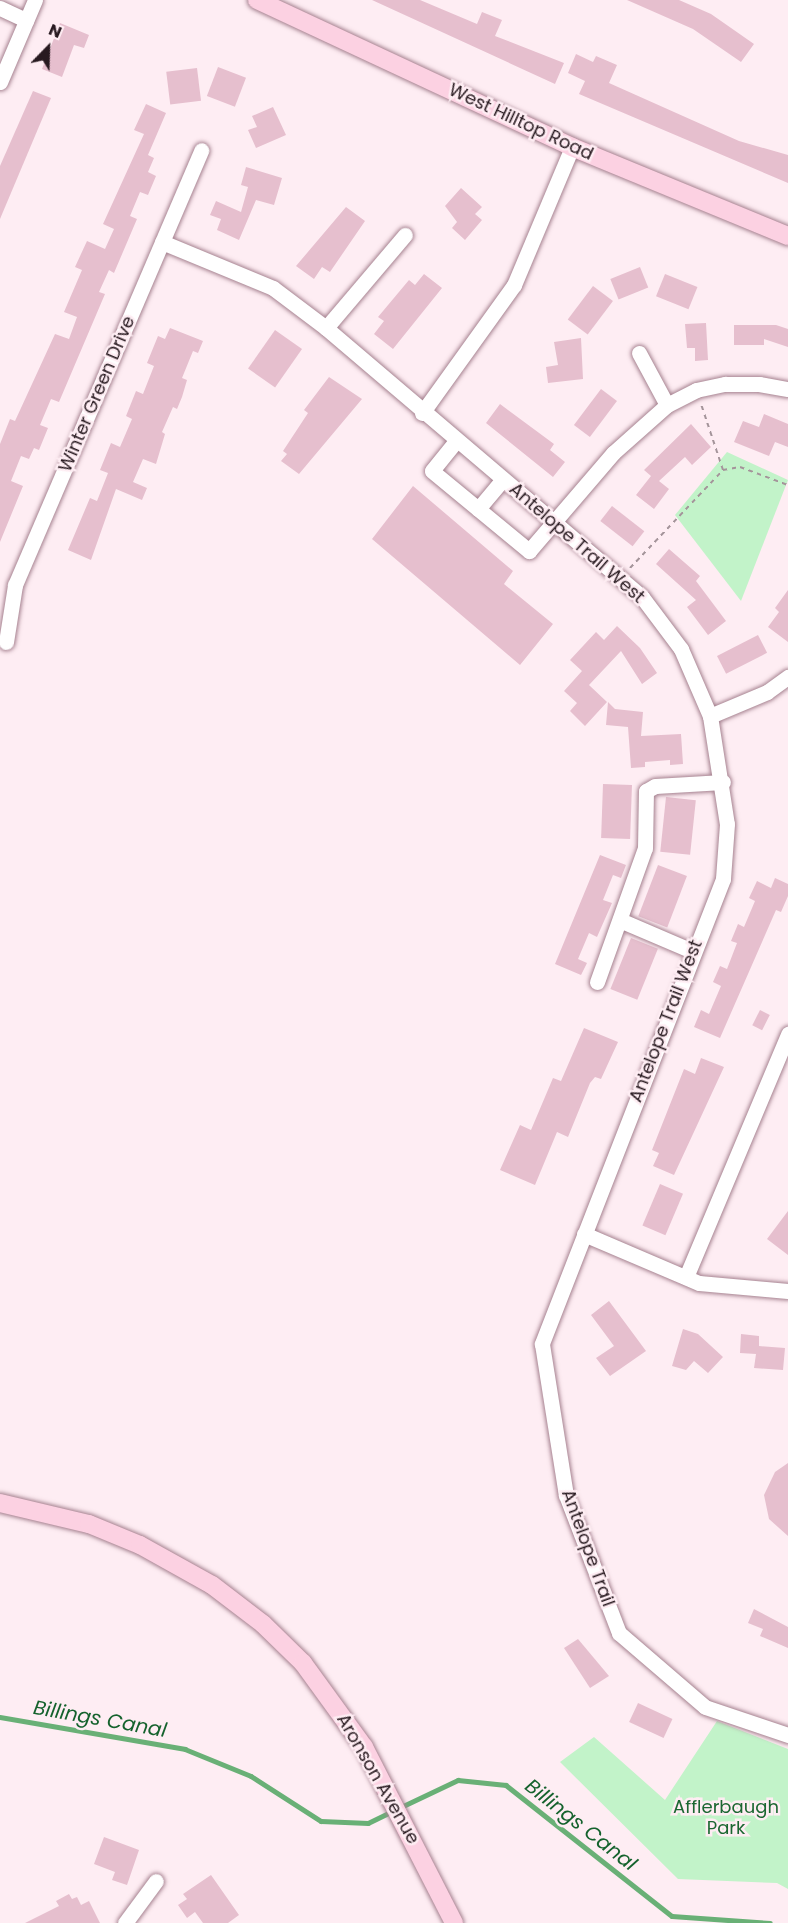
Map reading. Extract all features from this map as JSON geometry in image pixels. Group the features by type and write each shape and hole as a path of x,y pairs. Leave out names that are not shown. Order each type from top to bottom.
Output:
{"main road":[{"name":"West Hilltop Road","path":"257,0 572,147 788,237"},
{"name":"Aronson Avenue","path":"0,1503 115,1534 173,1562 237,1603 303,1664 345,1718 385,1786 454,1923"}],"street":[{"path":"0,82 35,0"},
{"path":"0,8 26,20"},
{"path":"422,413 514,285 572,147"},
{"name":"Winter Green Drive","path":"6,642 15,585 201,150"},
{"path":"327,328 405,235"},
{"name":"Antelope Trail West","path":"162,242 273,288 327,328 422,413 642,597 681,650 710,716 723,782 727,824 723,879 692,951 584,1234"},
{"path":"639,352 667,405"},
{"path":"456,441 432,471 529,551 556,524 613,453 667,405 696,390 759,384 788,389"},
{"path":"478,509 502,480"},
{"path":"710,716 767,692 788,677"},
{"path":"597,982 622,921 645,848 646,791 655,786 723,782"},
{"path":"622,921 692,951"},
{"path":"686,1277 788,1034"},
{"path":"584,1234 699,1283 788,1291"},
{"name":"Antelope Trail","path":"584,1234 542,1344 566,1495 619,1633 705,1707 788,1735"},
{"path":"125,1923 156,1881"}],"path":[{"path":"696,390 723,470"},
{"path":"620,578 723,470 740,467 788,485"}],"green space":[{"path":"727,452 788,480 741,601 675,515"},
{"name":"Afflerbaugh Park","path":"717,1721 788,1749 788,1889 777,1883 678,1879 560,1762 594,1737 665,1800"}],"building":[{"path":"372,0 420,0 477,24 482,12 502,20 495,36 564,63 555,84"},
{"path":"627,0 679,0 711,14 754,44 741,62 693,29"},
{"path":"60,23 89,35 84,48 74,45 62,77 42,69"},
{"path":"576,54 593,62 596,56 617,65 609,83 739,141 788,155 788,183 579,94 585,81 568,73"},
{"path":"218,67 246,78 235,107 207,96"},
{"path":"197,68 201,101 170,105 166,72"},
{"path":"33,91 51,98 0,219 0,166"},
{"path":"146,104 166,113 148,155 154,158 148,172 156,176 148,195 140,192 130,216 137,219 114,273 109,270 99,292 105,294 59,402 51,399 40,425 48,428 39,450 34,448 29,459 21,456 11,481 23,486 0,542 0,444 10,419 15,421 55,334 69,339 77,317 64,312 82,270 75,267 87,241 105,249 114,229 103,224 144,134 134,130"},
{"path":"273,107 286,135 256,148 248,130 257,127 252,116"},
{"path":"246,167 282,178 274,205 256,200 239,240 217,230 221,219 210,215 216,201 241,212 248,187 241,185"},
{"path":"461,188 482,207 475,214 482,220 465,240 452,228 457,222 445,206"},
{"path":"346,207 365,221 330,272 322,267 314,279 296,266"},
{"path":"640,267 648,287 619,299 610,279"},
{"path":"424,274 442,288 393,349 374,334 384,321 378,317 409,280 415,285"},
{"path":"665,274 697,287 688,309 656,296"},
{"path":"593,286 613,301 588,335 568,320"},
{"path":"706,323 708,360 695,361 695,348 687,348 685,324"},
{"path":"734,325 776,325 788,329 788,347 764,339 764,345 734,345"},
{"path":"170,328 203,341 198,353 193,351 182,378 187,380 182,397 177,409 173,407 162,432 165,434 156,464 143,459 133,482 147,488 142,500 116,489 91,560 68,550 90,498 97,501 108,473 100,470 111,443 120,447 132,419 126,416 136,391 143,394 154,366 147,363 158,336 165,339"},
{"path":"275,330 302,349 275,387 248,369"},
{"path":"581,338 583,379 548,383 546,367 558,365 554,342"},
{"path":"329,377 362,399 299,474 281,461 287,454 283,451 308,413 304,410"},
{"path":"601,389 617,401 590,437 574,425"},
{"path":"500,404 554,444 550,450 565,462 553,477 486,423"},
{"path":"764,414 788,424 788,447 775,442 769,456 734,442 743,421 759,427"},
{"path":"691,424 711,447 692,465 685,457 659,481 669,489 654,509 636,495 651,476 644,470"},
{"path":"413,486 513,571 504,584 553,624 520,665 372,539"},
{"path":"612,506 644,531 633,546 600,521"},
{"path":"669,549 700,576 696,581 726,621 708,635 687,607 696,600 656,564"},
{"path":"788,590 788,642 768,627 779,612 775,608"},
{"path":"617,626 640,648 657,673 642,684 621,651 589,685 607,702 585,726 570,711 577,703 564,691 582,671 570,660 596,632 604,640"},
{"path":"758,635 767,653 726,674 717,656"},
{"path":"608,702 615,709 643,712 641,736 681,734 683,764 670,765 670,760 645,762 645,767 631,768 628,727 606,725"},
{"path":"603,784 632,785 630,839 601,838"},
{"path":"666,797 696,800 690,855 660,852"},
{"path":"600,855 626,865 621,878 613,875 603,900 612,903 597,937 589,933 578,959 587,963 581,975 555,964"},
{"path":"658,865 687,876 667,927 638,916"},
{"path":"775,878 788,884 788,896 781,912 776,910 720,1038 694,1027 701,1010 709,1014 721,986 713,982 720,966 727,969 737,943 731,941 738,924 744,927 755,901 749,898 757,881 771,888"},
{"path":"631,938 658,949 637,1000 610,989"},
{"path":"760,1010 770,1015 762,1030 752,1025"},
{"path":"584,1028 618,1042 601,1079 595,1077 590,1083 568,1137 557,1132 535,1185 500,1170 520,1125 531,1130 553,1078 561,1081"},
{"path":"701,1058 724,1067 674,1175 653,1166 659,1153 652,1150 684,1069 695,1074"},
{"path":"660,1184 683,1194 665,1235 642,1225"},
{"path":"788,1211 788,1255 767,1239"},
{"path":"609,1301 646,1351 610,1376 596,1358 614,1346 591,1315"},
{"path":"683,1329 698,1334 723,1357 708,1373 694,1361 686,1370 672,1366"},
{"path":"741,1334 759,1336 759,1346 785,1348 783,1370 754,1368 756,1354 740,1353"},
{"path":"788,1463 788,1536 769,1519 764,1495 775,1472"},
{"path":"754,1609 788,1627 788,1648 760,1636 763,1629 748,1623"},
{"path":"578,1639 609,1676 590,1688 564,1648"},
{"path":"638,1703 672,1719 664,1738 629,1722"},
{"path":"104,1837 139,1850 127,1885 112,1880 115,1872 94,1864"},
{"path":"211,1875 239,1915 228,1923 203,1923 195,1912 187,1918 178,1905 187,1899 183,1894"},
{"path":"69,1894 72,1899 77,1897 81,1905 89,1901 100,1923 25,1923 59,1906 56,1901"}],"waterway":[{"name":"Billings Canal","path":"0,1717 185,1749 251,1776 321,1821 368,1823 393,1811"},
{"name":"Billings Canal","path":"401,1807 458,1780 506,1785 672,1916 770,1923"}]}
